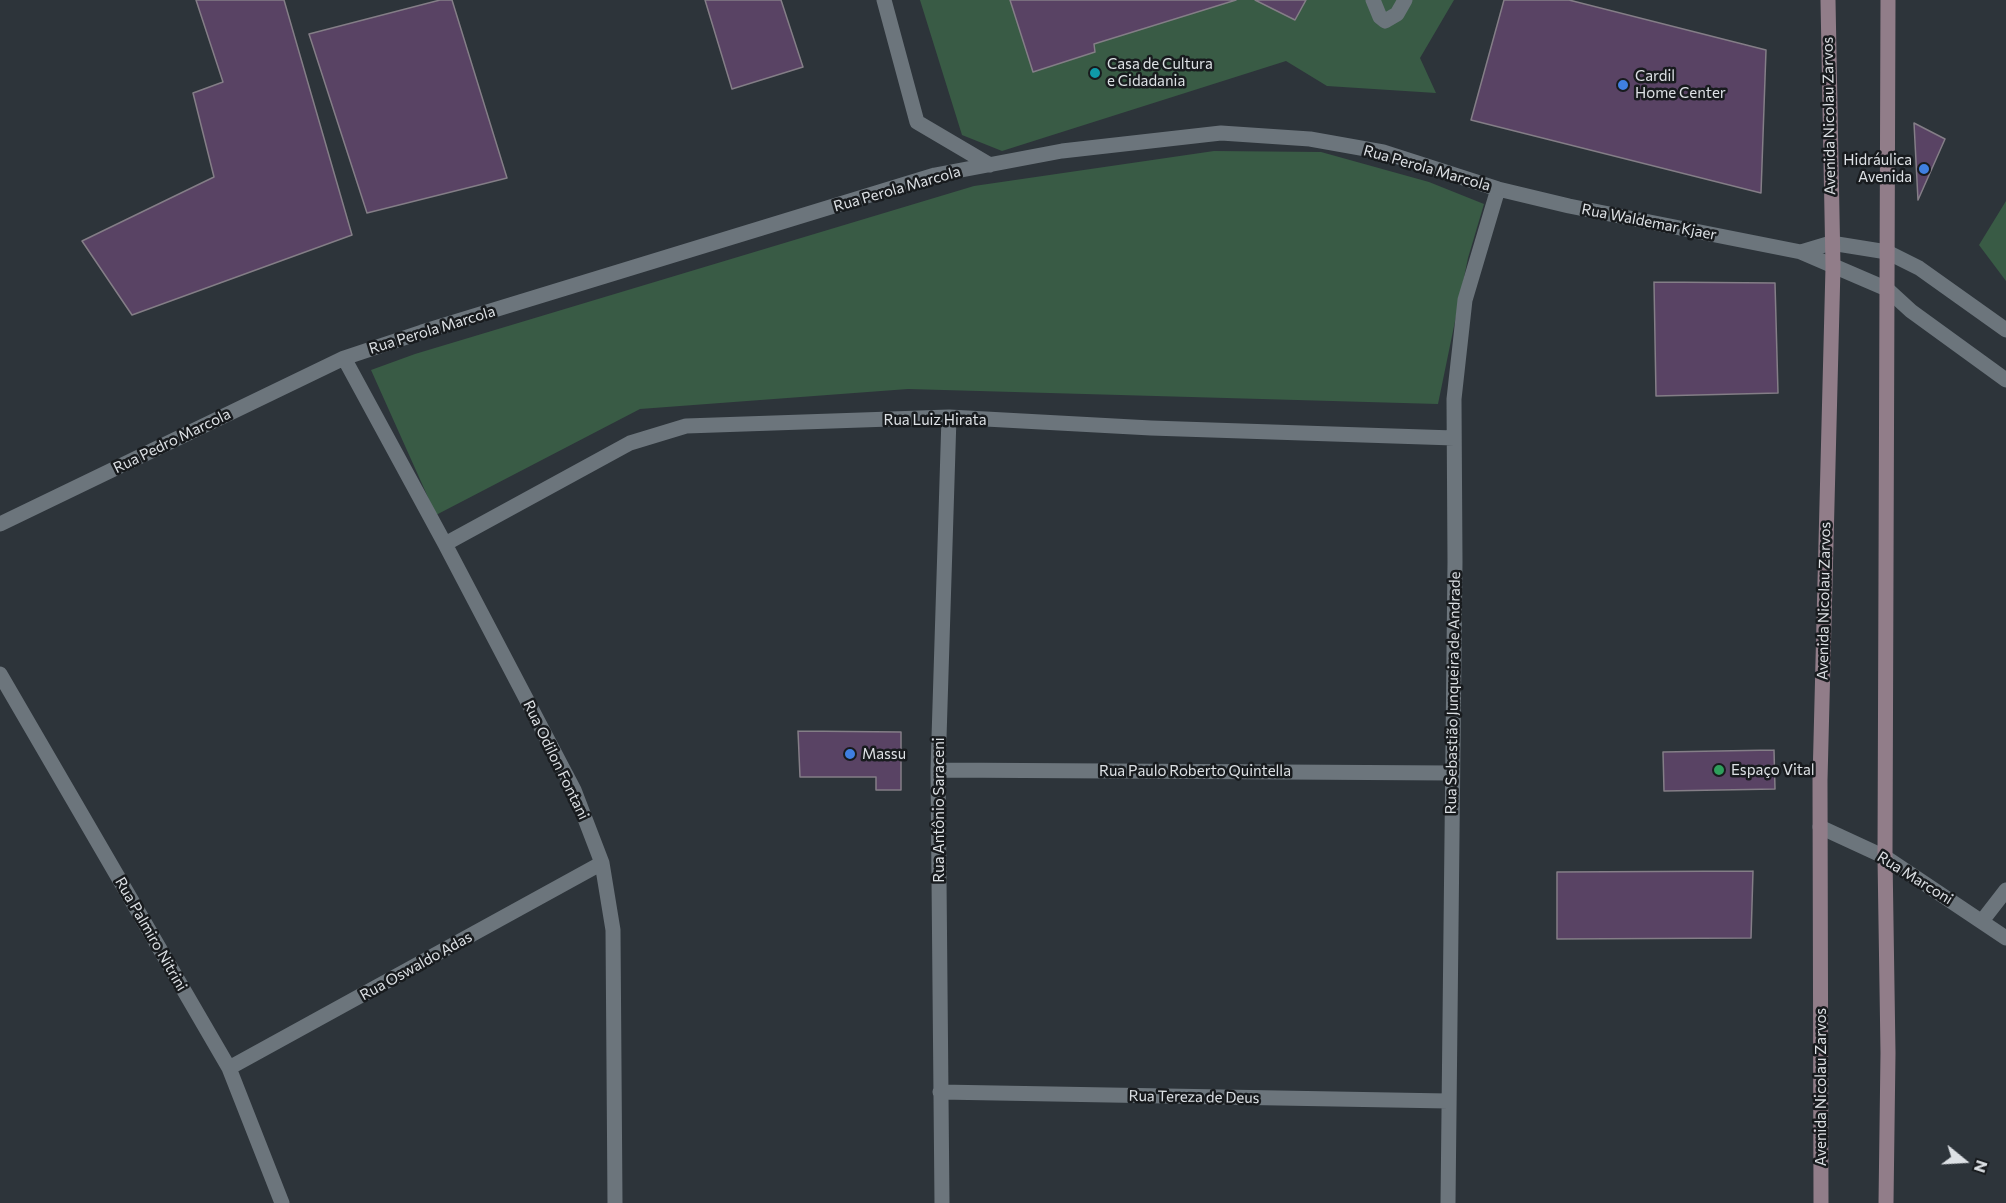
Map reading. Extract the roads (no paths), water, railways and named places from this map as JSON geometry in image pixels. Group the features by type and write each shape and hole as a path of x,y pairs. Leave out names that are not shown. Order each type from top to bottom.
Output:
{"main road":[{"name":"Avenida Nicolau Zarvos","path":"1821,1203 1820,827 1833,267 1828,0"},
{"path":"1886,1203 1888,0"}],"street":[{"path":"884,0 917,122 990,165"},
{"path":"1373,0 1380,17 1385,21 1396,14 1405,0"},
{"name":"Rua Perola Marcola","path":"344,358 935,176 1062,151 1221,133 1310,139 1383,152 1498,189"},
{"name":"Rua Waldemar Kjaer","path":"1498,189 1569,206 1801,252 1887,289"},
{"name":"Rua Sebastião Junqueira de Andrade","path":"1448,1203 1455,562 1454,399 1465,300 1498,189"},
{"path":"1831,243 1887,252 1919,268 2006,330"},
{"name":"Rua Waldemar Kjaer","path":"1801,252 1831,243"},
{"path":"1887,289 1911,311 2006,380"},
{"name":"Rua Pedro Marcola","path":"0,524 344,358"},
{"name":"Rua Odilon Fontani","path":"344,358 574,790 602,863 613,930 615,1203"},
{"name":"Rua Luiz Hirata","path":"445,544 630,443 686,426 949,417 1151,428 1454,438"},
{"name":"Rua Antônio Saraceni","path":"942,1203 938,770 949,417"},
{"name":"Rua Palmiro Nitrini","path":"0,674 230,1068 282,1203"},
{"name":"Rua Paulo Roberto Quintella","path":"938,770 1452,773"},
{"name":"Rua Marconi","path":"1820,827 1885,857 2006,938"},
{"name":"Rua Oswaldo Adas","path":"230,1068 602,863"},
{"path":"1982,921 2006,890"},
{"name":"Rua Tereza de Deus","path":"940,1092 1448,1101"}],"place":[{"name":"Casa de Cultura e Cidadania","path":"1095,73"},
{"name":"Cardil Home Center","path":"1623,85"},
{"name":"Hidráulica Avenida","path":"1924,169"},
{"name":"Massu","path":"850,754"},
{"name":"Espaço Vital","path":"1719,770"}]}
